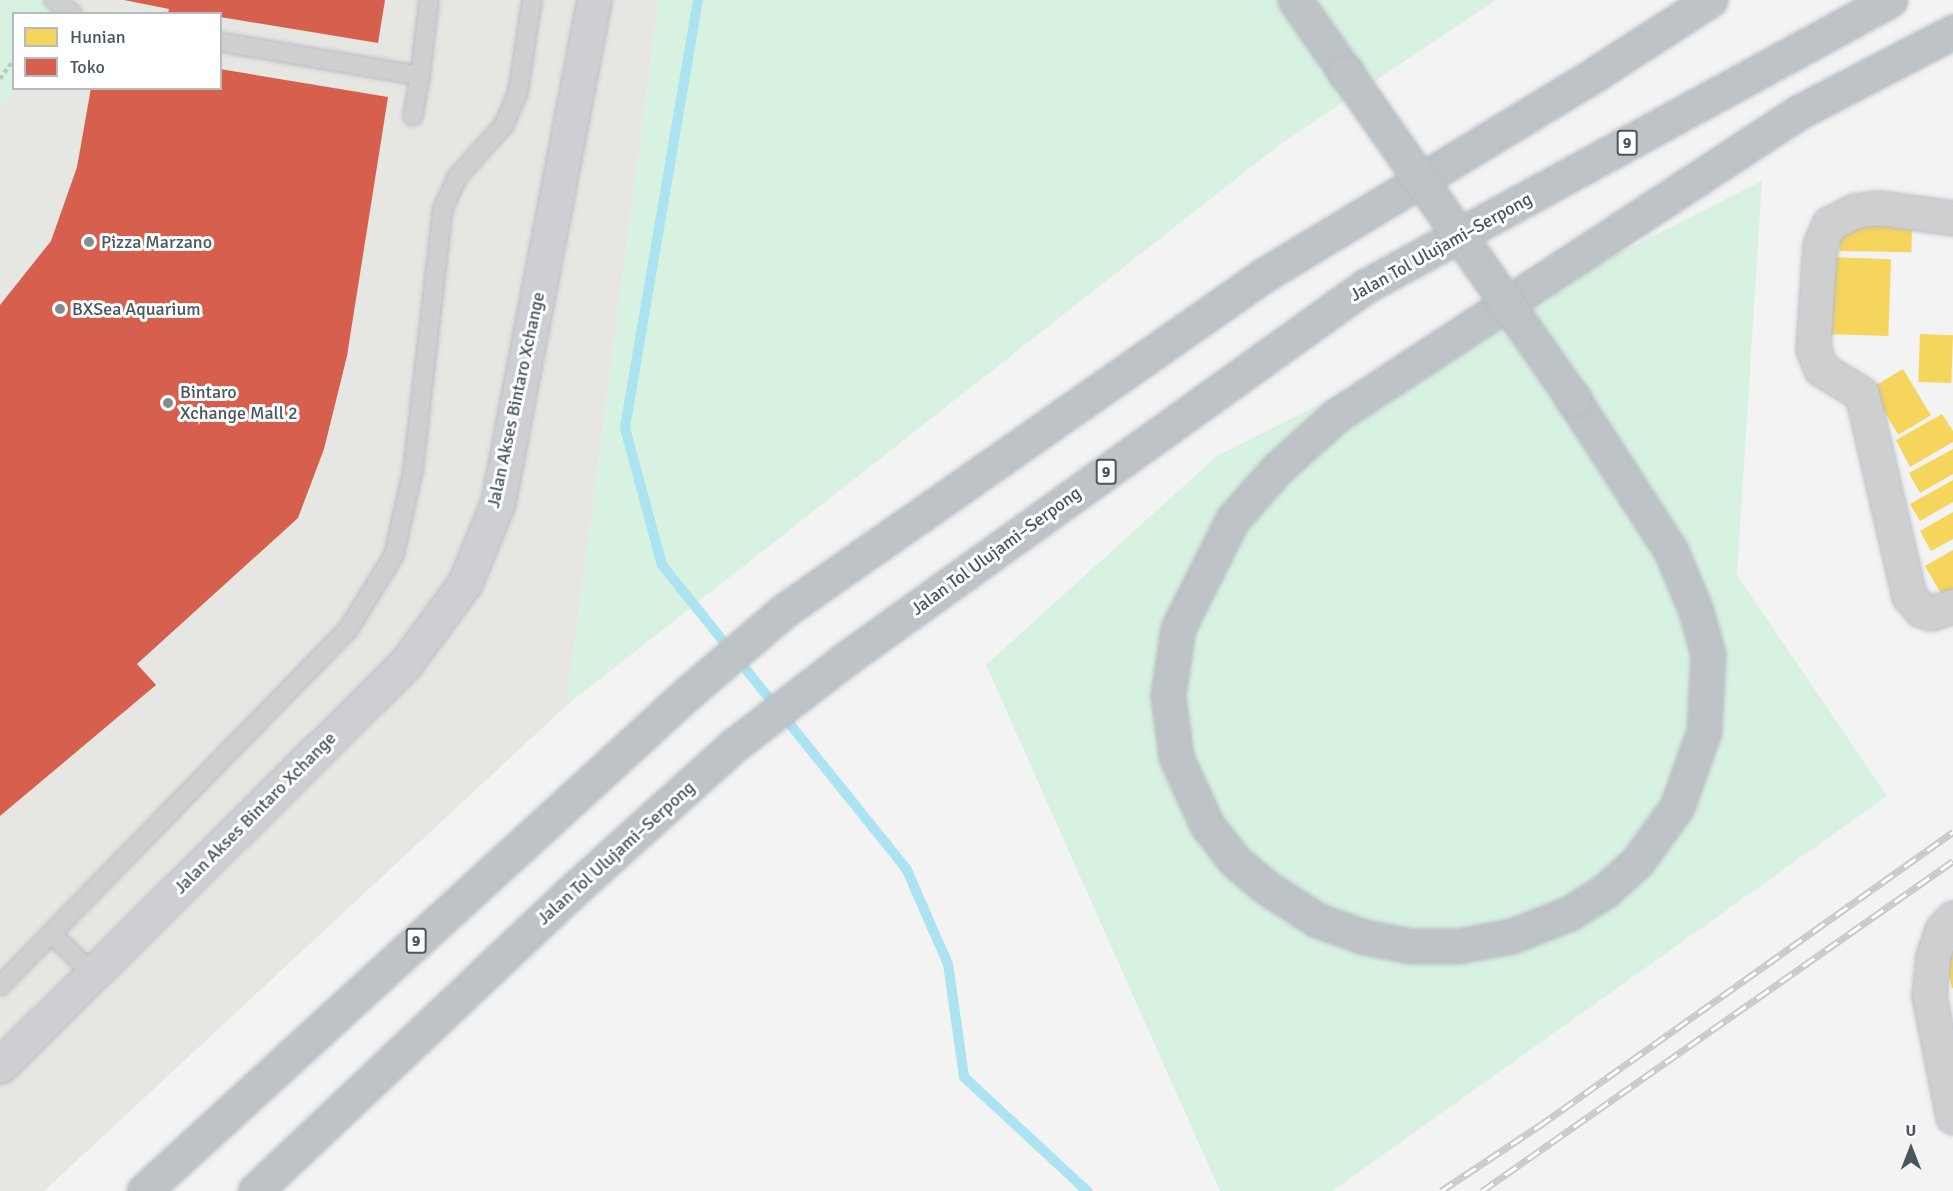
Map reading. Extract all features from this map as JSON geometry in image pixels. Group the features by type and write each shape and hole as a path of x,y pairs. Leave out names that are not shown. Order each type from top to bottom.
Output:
{"highway":[{"path":"1294,0 1346,73 1574,399 1671,551 1708,654 1704,731 1677,807 1637,862 1605,891 1570,913 1512,936 1458,946 1411,946 1364,938 1317,920 1267,888 1235,861 1207,825 1176,757 1168,695 1178,628 1232,520 1277,469 1337,415 1799,112 1953,32"},
{"name":"9","path":"144,1191 689,692 785,610 1264,275 1597,73 1710,0"},
{"name":"Jalan Tol Ulujami–Serpong","path":"255,1191 568,896 733,746 847,657 1364,287 1890,0"}],"main road":[{"name":"Jalan Akses Bintaro Xchange","path":"0,1066 406,663 465,583 498,502 594,0"}],"street":[{"path":"1953,218 1879,208 1855,211 1829,224 1820,245 1813,349 1821,369 1862,394 1909,596 1921,610 1931,613 1953,606"},
{"path":"1953,918 1942,930 1933,956 1929,996 1953,1117"}],"lane":[{"path":"54,0 69,12"},
{"path":"413,116 429,0"},
{"path":"0,986 349,628 394,555 413,471 443,208 458,176 504,125 518,92 532,0"},
{"path":"222,42 420,76"},
{"path":"53,934 93,974"}],"path":[{"path":"0,79 12,62"}],"shaded area":[{"path":"0,0 659,0 567,705 44,1191 0,1191"}],"green space":[{"path":"0,0 68,0 66,12 12,12 12,90 14,90 0,110"},
{"path":"659,0 1496,0 1279,145 567,705"},
{"path":"1762,181 1737,575 1887,796 1332,1191 1220,1191 986,665 1217,456"}],"building: Hunian":[{"path":"1840,223 1912,224 1912,252 1840,251"},
{"path":"1830,257 1891,259 1888,336 1827,334"},
{"path":"1920,334 1953,335 1951,383 1918,382"},
{"path":"1903,369 1931,415 1898,435 1870,389"},
{"path":"1942,414 1953,431 1953,442 1910,467 1896,440"},
{"path":"1953,449 1953,474 1920,493 1909,473"},
{"path":"1953,480 1953,502 1920,521 1910,504"},
{"path":"1953,512 1953,539 1931,551 1920,531"},
{"path":"1953,550 1953,595 1945,600 1925,566"},
{"path":"1953,949 1953,988 1952,988 1944,951"}],"building: Toko":[{"path":"124,0 385,0 378,43 222,17 222,12 168,12 169,9"},
{"name":"Bintaro Xchange Mall 2","path":"222,69 388,97 347,356 324,449 298,518 137,664 156,685 0,816 0,305 51,241 77,167 91,90 222,90"}],"waterway":[{"path":"698,0 625,428 662,565 906,868 948,964 964,1077 1087,1191"}],"railway":[{"path":"1441,1191 1539,1126 1953,832"},
{"path":"1482,1191 1953,861"}],"place":[{"name":"Pizza Marzano","path":"89,242"},
{"name":"BXSea Aquarium","path":"60,309"},
{"name":"Bintaro Xchange Mall 2","path":"168,403"}]}
